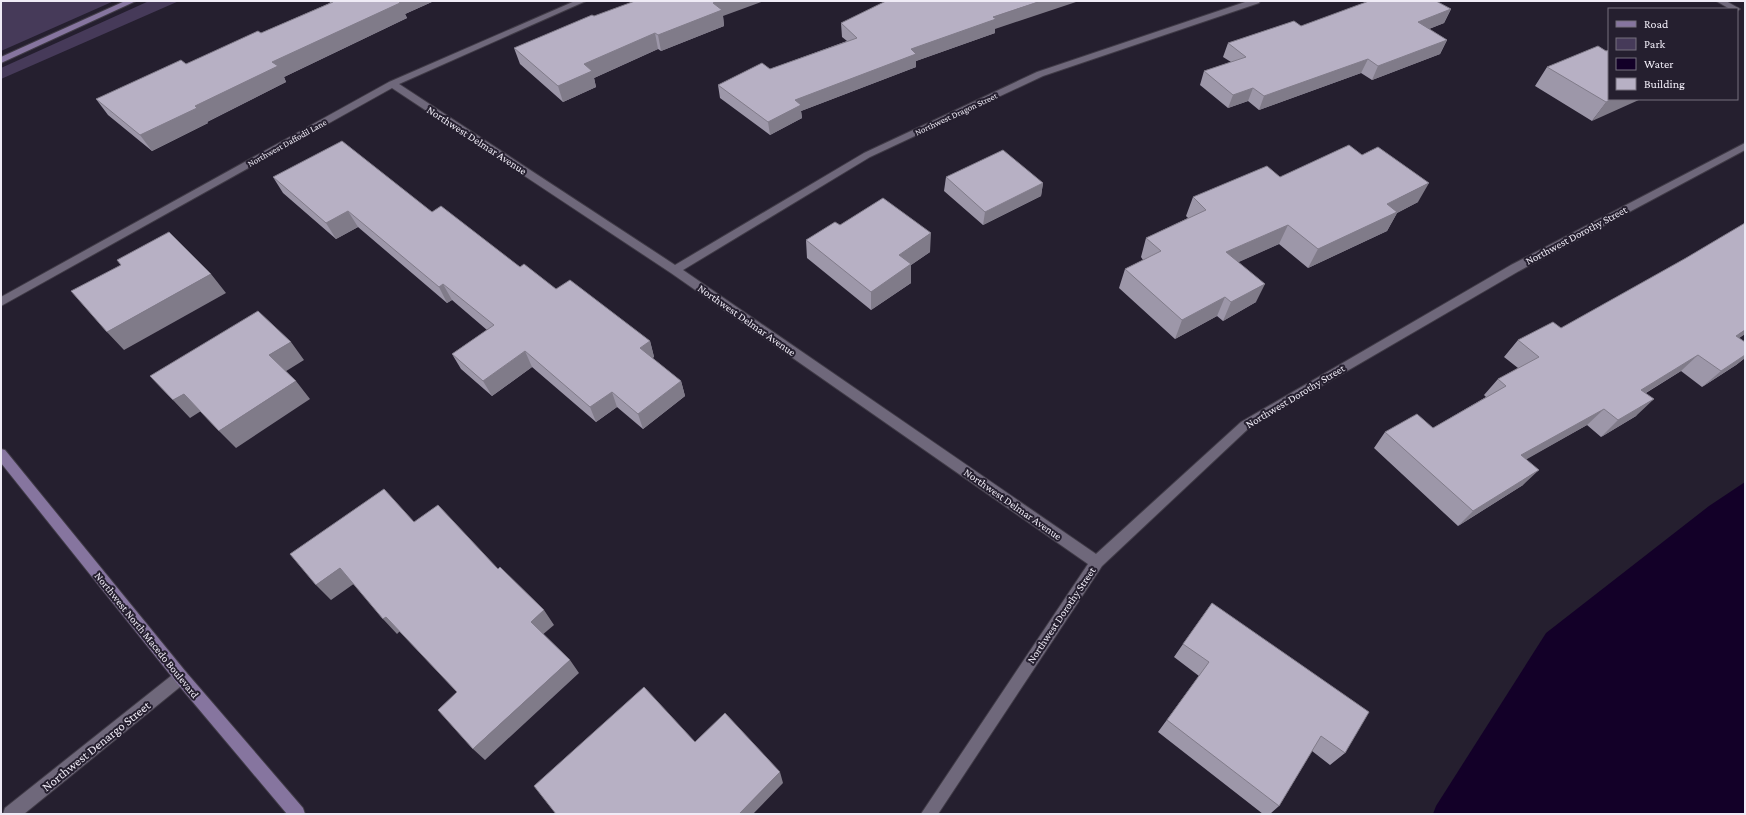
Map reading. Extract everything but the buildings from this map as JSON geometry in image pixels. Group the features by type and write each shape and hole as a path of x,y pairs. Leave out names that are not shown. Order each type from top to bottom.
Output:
{"street":[{"path":"1,60 132,1"},
{"name":"Northwest Daffodil Lane","path":"1,302 392,84 582,1"},
{"name":"Northwest Dragon Street","path":"675,270 867,155 1032,78 1256,1"},
{"path":"1720,1 1734,8"},
{"name":"Northwest Delmar Avenue","path":"392,84 675,270 1097,562"},
{"name":"Northwest Dorothy Street","path":"928,814 1097,562 1245,425 1515,268 1745,146"},
{"name":"Northwest North Macedo Boulevard","path":"1,454 181,677 297,814"},
{"name":"Northwest Denargo Street","path":"11,814 181,677"}],"green space":[{"path":"1,1 114,1 1,51"},
{"path":"149,1 179,1 1,79 1,68"}],"water":[{"path":"1745,482 1745,814 1433,814 1436,806 1546,633 1709,506"}]}
